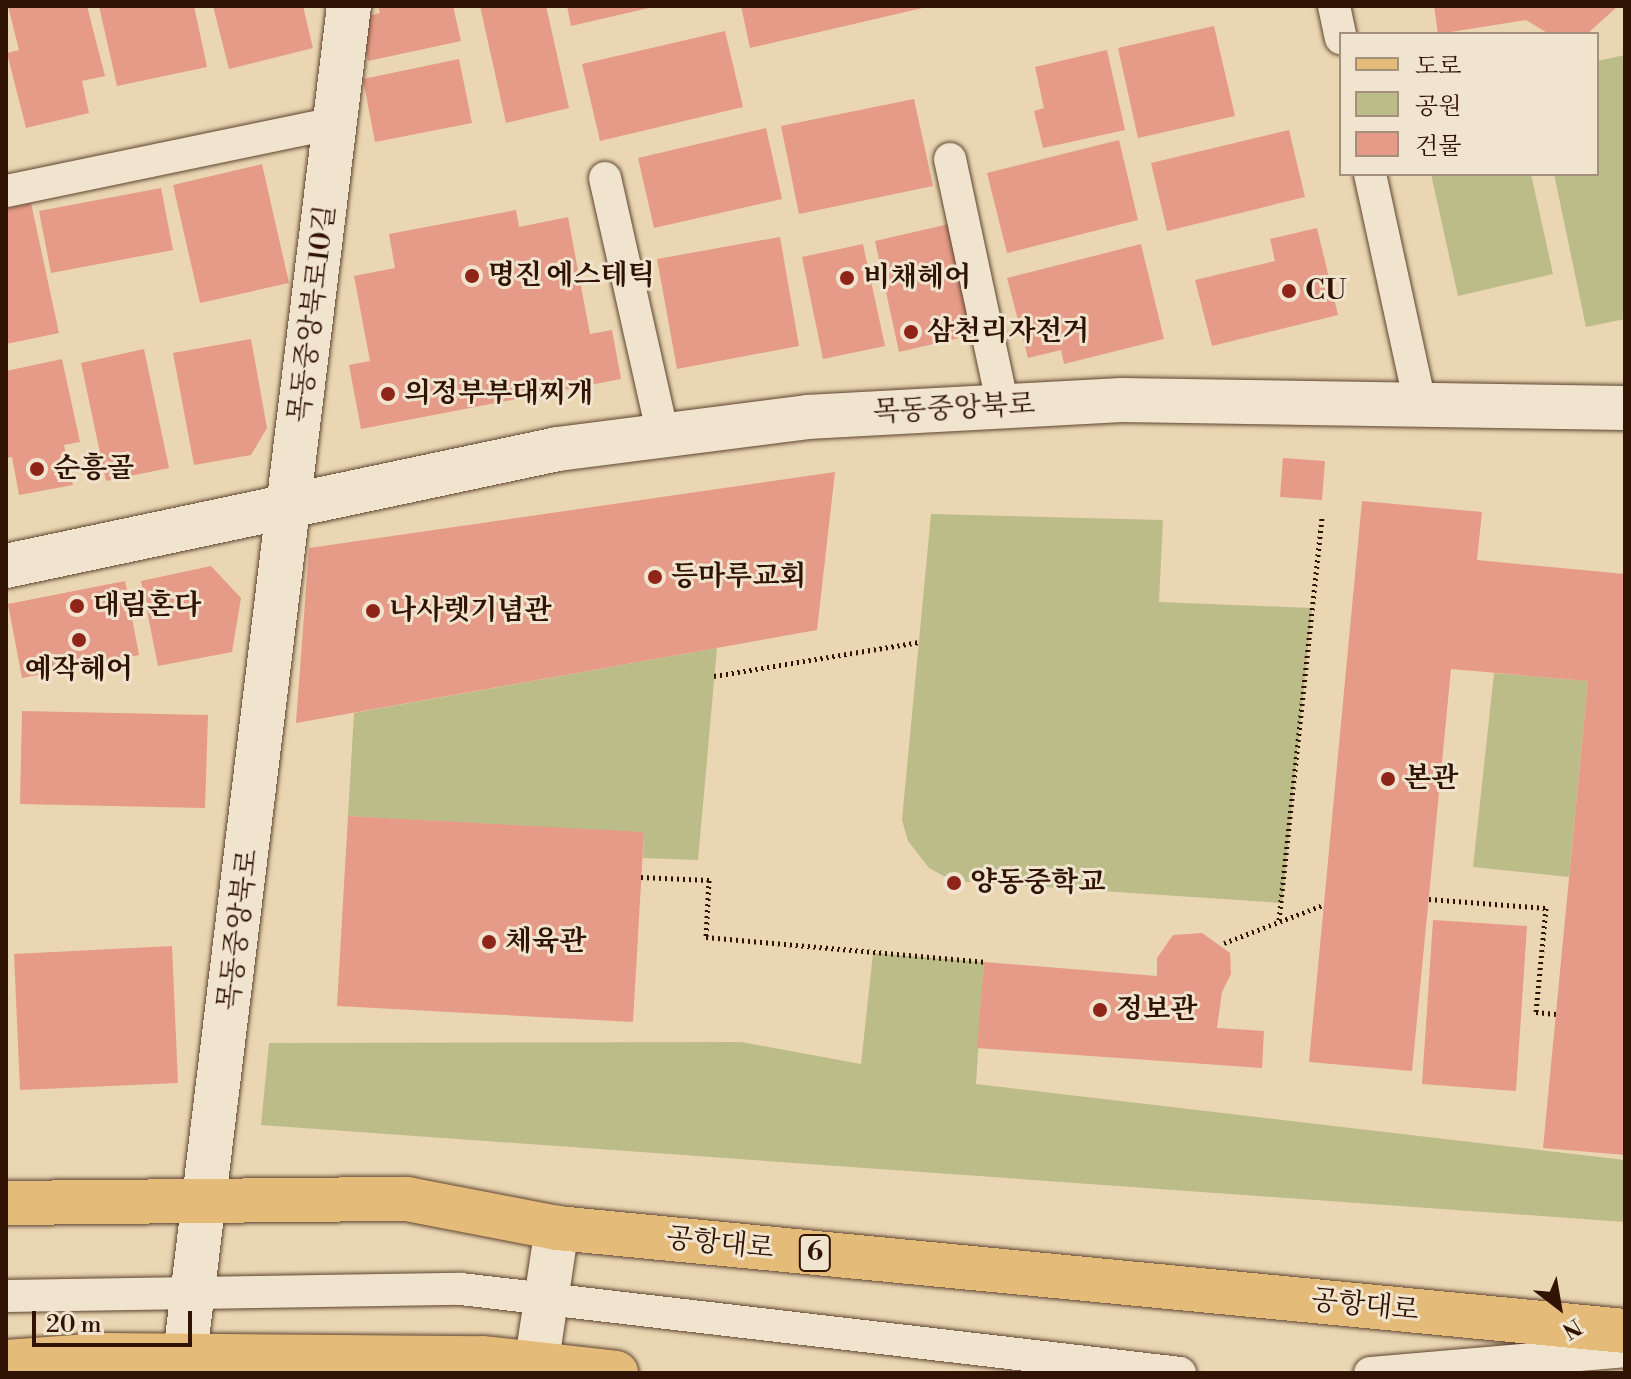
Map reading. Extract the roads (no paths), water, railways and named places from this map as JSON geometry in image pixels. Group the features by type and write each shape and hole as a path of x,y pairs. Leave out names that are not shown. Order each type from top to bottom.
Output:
{"main road":[{"name":"공항대로","path":"6,1203 407,1199 557,1228 1625,1331"},
{"path":"6,1362 185,1355 483,1358 536,1368 616,1373"}],"street":[{"name":"목동중앙북로10길","path":"290,504 349,6"},
{"name":"목동중앙북로","path":"6,566 558,449 807,417 1122,400 1625,408"},
{"name":"목동중앙북로","path":"185,1355 290,504"},
{"path":"536,1368 557,1228"}],"lane":[{"path":"1334,6 1340,32"},
{"path":"6,191 335,123"},
{"path":"950,159 1003,406"},
{"path":"1370,176 1420,404"},
{"path":"605,178 663,435"},
{"path":"6,1296 461,1289 547,1296 1180,1373"},
{"path":"1370,1373 1625,1351"}],"place":[{"name":"명진 에스테틱","path":"472,276"},
{"name":"비채헤어","path":"847,278"},
{"name":"CU","path":"1289,291"},
{"name":"삼천리자전거","path":"911,332"},
{"name":"의정부부대찌개","path":"388,394"},
{"name":"순흥골","path":"37,469"},
{"name":"등마루교회","path":"655,577"},
{"name":"대림혼다","path":"77,606"},
{"name":"나사렛기념관","path":"373,611"},
{"name":"예작헤어","path":"79,640"},
{"name":"본관","path":"1388,779"},
{"name":"양동중학교","path":"954,883"},
{"name":"체육관","path":"489,942"},
{"name":"정보관","path":"1100,1010"}]}
